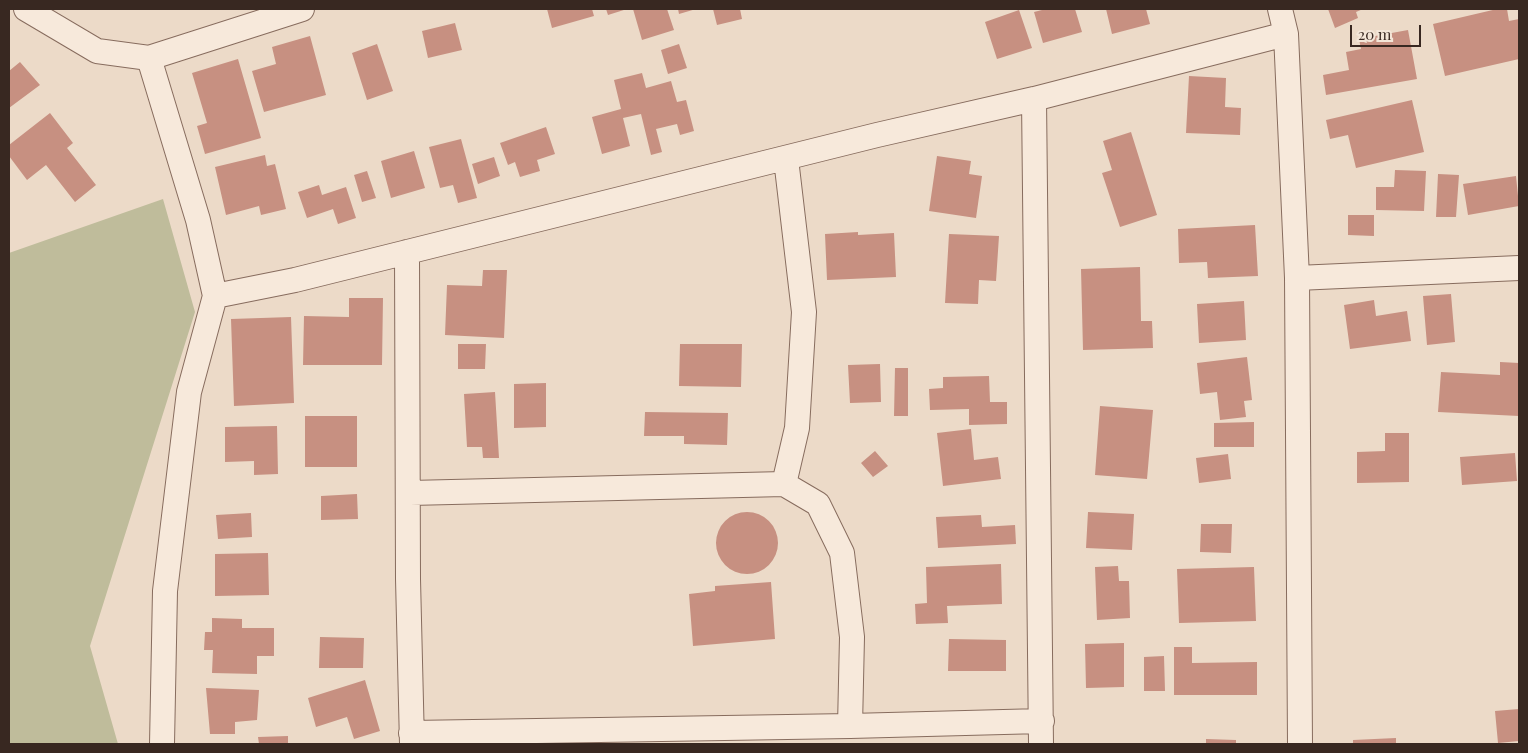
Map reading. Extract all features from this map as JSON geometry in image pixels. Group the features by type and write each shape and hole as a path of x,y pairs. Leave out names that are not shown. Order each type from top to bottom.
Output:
{"street":[{"path":"26,9 97,51 149,58 302,9"},
{"path":"1280,9 1286,34 1297,278 1300,744"},
{"path":"216,296 295,280 877,135 1034,99 1286,34"},
{"path":"149,58 198,220 216,296 190,392 165,591 162,744"},
{"path":"1034,99 1041,744"},
{"path":"784,484 797,428 804,312 786,158"},
{"path":"407,252 410,493 408,580 412,738 1042,721"},
{"path":"1297,278 1519,268"},
{"path":"410,493 784,484 818,504 842,553 852,637 850,726"}],"shaded area":[{"path":"163,199 195,312 90,646 118,744 9,744 9,253"}],"building":[{"path":"547,9 592,9 594,16 552,28"},
{"path":"606,9 627,9 608,15"},
{"path":"633,9 667,9 674,30 642,40"},
{"path":"678,9 696,9 679,14"},
{"path":"713,9 740,9 742,19 717,25"},
{"path":"1046,9 1075,9 1082,32 1043,43 1034,12"},
{"path":"1106,9 1146,9 1150,24 1112,34"},
{"path":"1328,9 1363,9 1356,12 1358,18 1335,28"},
{"path":"1497,9 1507,9 1509,21 1519,19 1519,59 1445,76 1433,24"},
{"path":"1019,10 1032,48 997,59 985,22"},
{"path":"455,23 462,50 428,58 422,31"},
{"path":"1408,30 1417,79 1326,95 1323,75 1349,70 1346,52 1361,49 1359,39"},
{"path":"310,36 326,95 264,112 252,71 276,64 272,47"},
{"path":"377,44 393,91 367,100 352,53"},
{"path":"679,44 687,68 668,74 661,50"},
{"path":"238,59 261,138 205,154 197,126 207,123 192,73"},
{"path":"20,62 40,85 9,108 9,71"},
{"path":"642,73 646,88 671,81 677,102 686,100 694,131 680,135 677,124 656,129 662,152 651,155 641,114 623,118 630,146 602,154 592,117 621,109 614,80"},
{"path":"1189,76 1226,78 1225,107 1241,108 1240,135 1186,133"},
{"path":"1412,100 1424,152 1356,168 1348,135 1330,139 1326,120"},
{"path":"50,113 73,143 67,148 96,185 75,202 46,165 27,180 9,156 9,145"},
{"path":"546,127 555,154 537,160 540,171 520,177 515,162 508,165 500,143"},
{"path":"1131,132 1157,215 1120,227 1102,173 1112,170 1103,141"},
{"path":"461,139 477,198 458,203 453,185 440,188 429,147"},
{"path":"414,151 425,188 391,198 381,161"},
{"path":"265,155 267,166 275,164 286,209 261,215 259,206 226,215 215,167"},
{"path":"937,156 971,161 969,174 982,176 976,218 929,211"},
{"path":"494,157 500,176 478,184 472,164"},
{"path":"1395,170 1426,171 1424,211 1376,210 1376,187 1394,187"},
{"path":"367,171 376,198 362,202 354,175"},
{"path":"1438,174 1459,175 1456,217 1436,217"},
{"path":"1516,176 1519,206 1468,215 1463,184"},
{"path":"319,185 322,195 346,187 356,218 338,224 333,209 307,218 298,192"},
{"path":"1348,215 1374,215 1374,236 1348,235"},
{"path":"1255,225 1258,276 1208,278 1207,262 1179,263 1178,229"},
{"path":"858,232 858,235 894,233 896,277 827,280 825,234"},
{"path":"949,234 999,236 996,281 979,280 978,304 945,303"},
{"path":"1140,267 1141,321 1152,321 1153,348 1083,350 1081,269"},
{"path":"483,270 507,270 504,338 445,335 447,285 482,286"},
{"path":"1451,294 1455,342 1427,345 1423,296"},
{"path":"349,298 383,298 382,365 303,365 304,316 349,317"},
{"path":"1374,300 1376,316 1407,311 1411,341 1350,349 1344,305"},
{"path":"1244,301 1246,340 1199,343 1197,304"},
{"path":"291,317 294,403 234,406 231,319"},
{"path":"458,344 486,344 485,369 458,369"},
{"path":"680,344 742,344 741,387 679,386"},
{"path":"1247,357 1252,400 1244,401 1246,417 1220,420 1217,392 1200,394 1197,363"},
{"path":"1500,362 1519,363 1519,416 1438,412 1441,372 1500,375"},
{"path":"880,364 881,402 850,403 848,365"},
{"path":"895,368 908,368 908,416 894,416"},
{"path":"989,376 990,402 1007,402 1007,424 969,425 969,409 930,410 929,389 943,388 943,377"},
{"path":"546,383 546,427 514,428 514,384"},
{"path":"495,392 499,458 483,458 482,447 467,447 464,394"},
{"path":"1100,406 1153,410 1147,479 1095,475"},
{"path":"645,412 728,413 727,445 684,444 684,436 644,436"},
{"path":"305,416 357,416 357,467 305,467"},
{"path":"1254,422 1254,447 1214,447 1214,423"},
{"path":"277,426 278,474 254,475 254,461 225,462 225,427"},
{"path":"971,429 974,460 998,457 1001,479 943,486 937,433"},
{"path":"1385,433 1409,433 1409,482 1357,483 1357,452 1385,451"},
{"path":"875,451 888,466 873,477 861,463"},
{"path":"1515,453 1517,481 1462,485 1460,457"},
{"path":"1228,454 1231,479 1199,483 1196,458"},
{"path":"357,494 358,519 321,520 321,496"},
{"path":"747,512 759,514 769,521 776,531 778,543 776,555 769,565 759,572 747,574 735,572 725,565 718,555 716,543 718,531 725,521 735,514"},
{"path":"1088,512 1134,514 1132,550 1086,548"},
{"path":"251,513 252,537 218,539 216,515"},
{"path":"981,515 982,527 1015,525 1016,544 938,548 936,517"},
{"path":"1201,524 1232,524 1231,553 1200,552"},
{"path":"268,553 269,595 215,596 215,554"},
{"path":"1001,564 1002,604 947,606 948,623 916,624 915,604 927,603 926,567"},
{"path":"1118,566 1119,581 1129,581 1130,618 1097,620 1095,567"},
{"path":"1254,567 1256,621 1179,623 1177,569"},
{"path":"771,582 775,639 693,646 689,594 715,591 715,586"},
{"path":"212,618 242,619 242,628 274,628 274,656 257,656 257,674 212,673 213,650 204,650 205,632 212,632"},
{"path":"320,637 364,638 363,668 319,668"},
{"path":"949,639 1006,640 1006,671 948,671"},
{"path":"1124,643 1124,687 1086,688 1085,644"},
{"path":"1174,647 1192,647 1192,663 1257,662 1257,695 1174,695"},
{"path":"1164,656 1165,691 1144,691 1144,657"},
{"path":"365,680 380,731 354,739 347,717 316,727 308,698"},
{"path":"206,688 259,690 257,720 235,722 235,734 210,734"},
{"path":"1519,709 1519,741 1498,743 1495,711"},
{"path":"288,736 288,744 259,744 258,737"},
{"path":"1396,738 1396,744 1353,744 1353,740"},
{"path":"1206,739 1236,740 1236,744 1206,744"}]}
